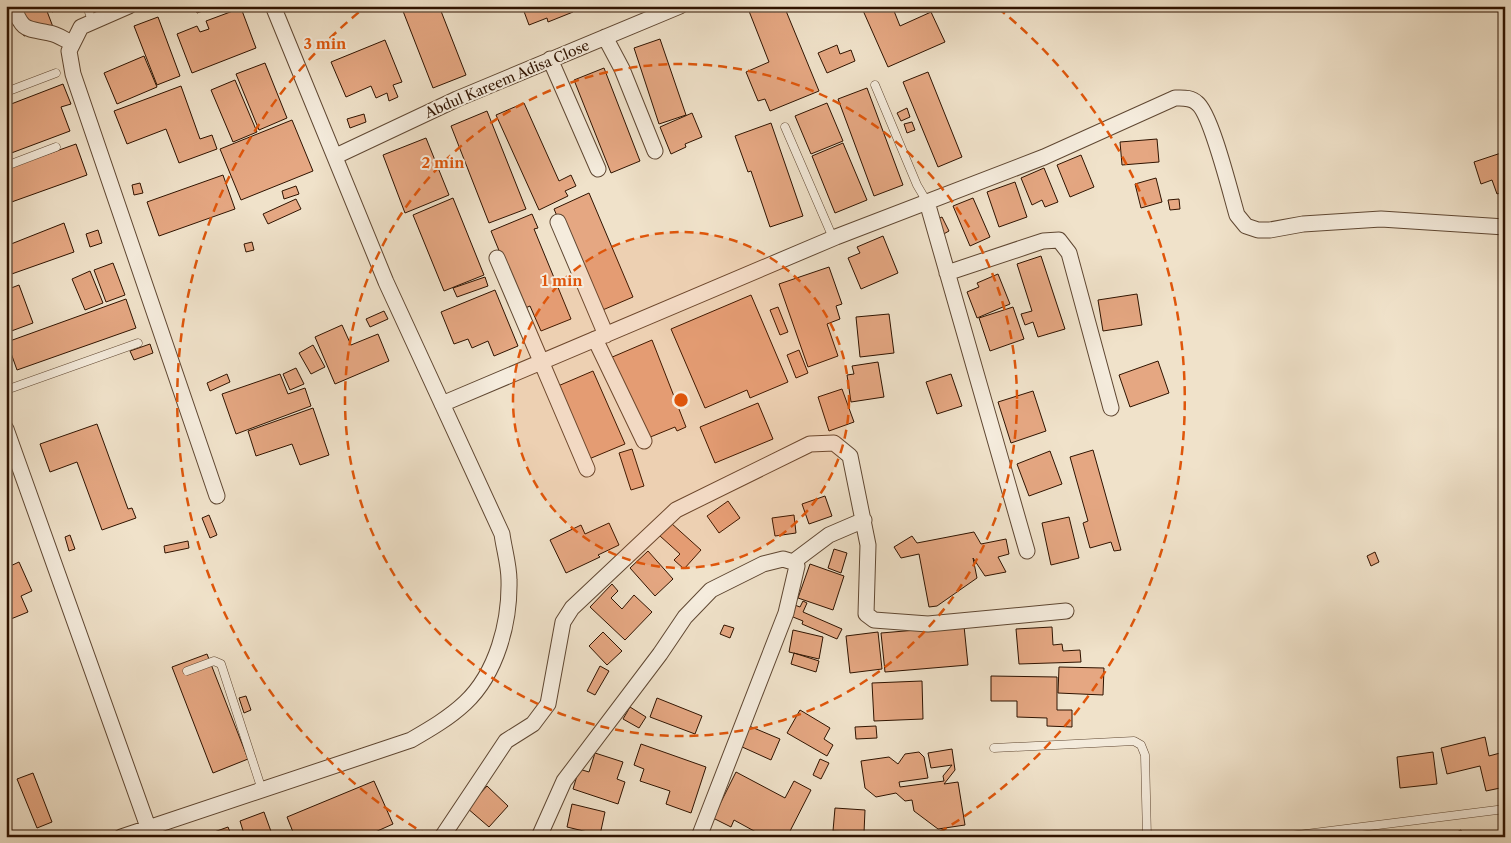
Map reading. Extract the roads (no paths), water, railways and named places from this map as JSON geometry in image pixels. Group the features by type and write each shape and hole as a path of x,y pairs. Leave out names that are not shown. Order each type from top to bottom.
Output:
{"street":[{"path":"13,6 20,22 29,31 51,33 72,43"},
{"path":"129,6 90,13 68,51 73,74 217,496"},
{"path":"128,836 148,827 411,740 441,722 466,702 487,674 499,644 508,610 509,578 502,534 386,282 273,6"},
{"name":"Abdul Kareem Adisa Close","path":"336,156 457,99 680,6"},
{"path":"605,37 622,69 655,151"},
{"path":"550,60 598,169"},
{"path":"442,404 833,238 1044,157 1175,98 1187,98 1199,103 1211,130 1237,215 1246,226 1258,230 1270,230 1303,224 1381,219 1505,227"},
{"path":"927,202 1027,551"},
{"path":"558,222 600,337 644,441"},
{"path":"947,273 1044,240 1059,240 1069,253 1111,408"},
{"path":"497,258 587,469"},
{"path":"6,429 148,827"},
{"path":"442,837 506,741 533,724 548,704 564,622 572,608 676,510 810,444 834,443 850,456 868,545 866,614 874,620 928,624 1066,611"},
{"path":"793,562 829,535 864,520"},
{"path":"539,837 564,782 627,700 685,618 711,590 764,564 783,558 793,562 796,566 786,613 704,835"}],"lane":[{"path":"6,92 56,73"},
{"path":"875,86 917,185 927,202"},
{"path":"786,127 833,238"},
{"path":"6,166 56,147"},
{"path":"6,390 138,343"},
{"path":"187,671 214,661 221,664 262,790"},
{"path":"994,748 1134,741 1141,745 1145,756 1147,837"},
{"path":"1282,837 1505,809"}]}
